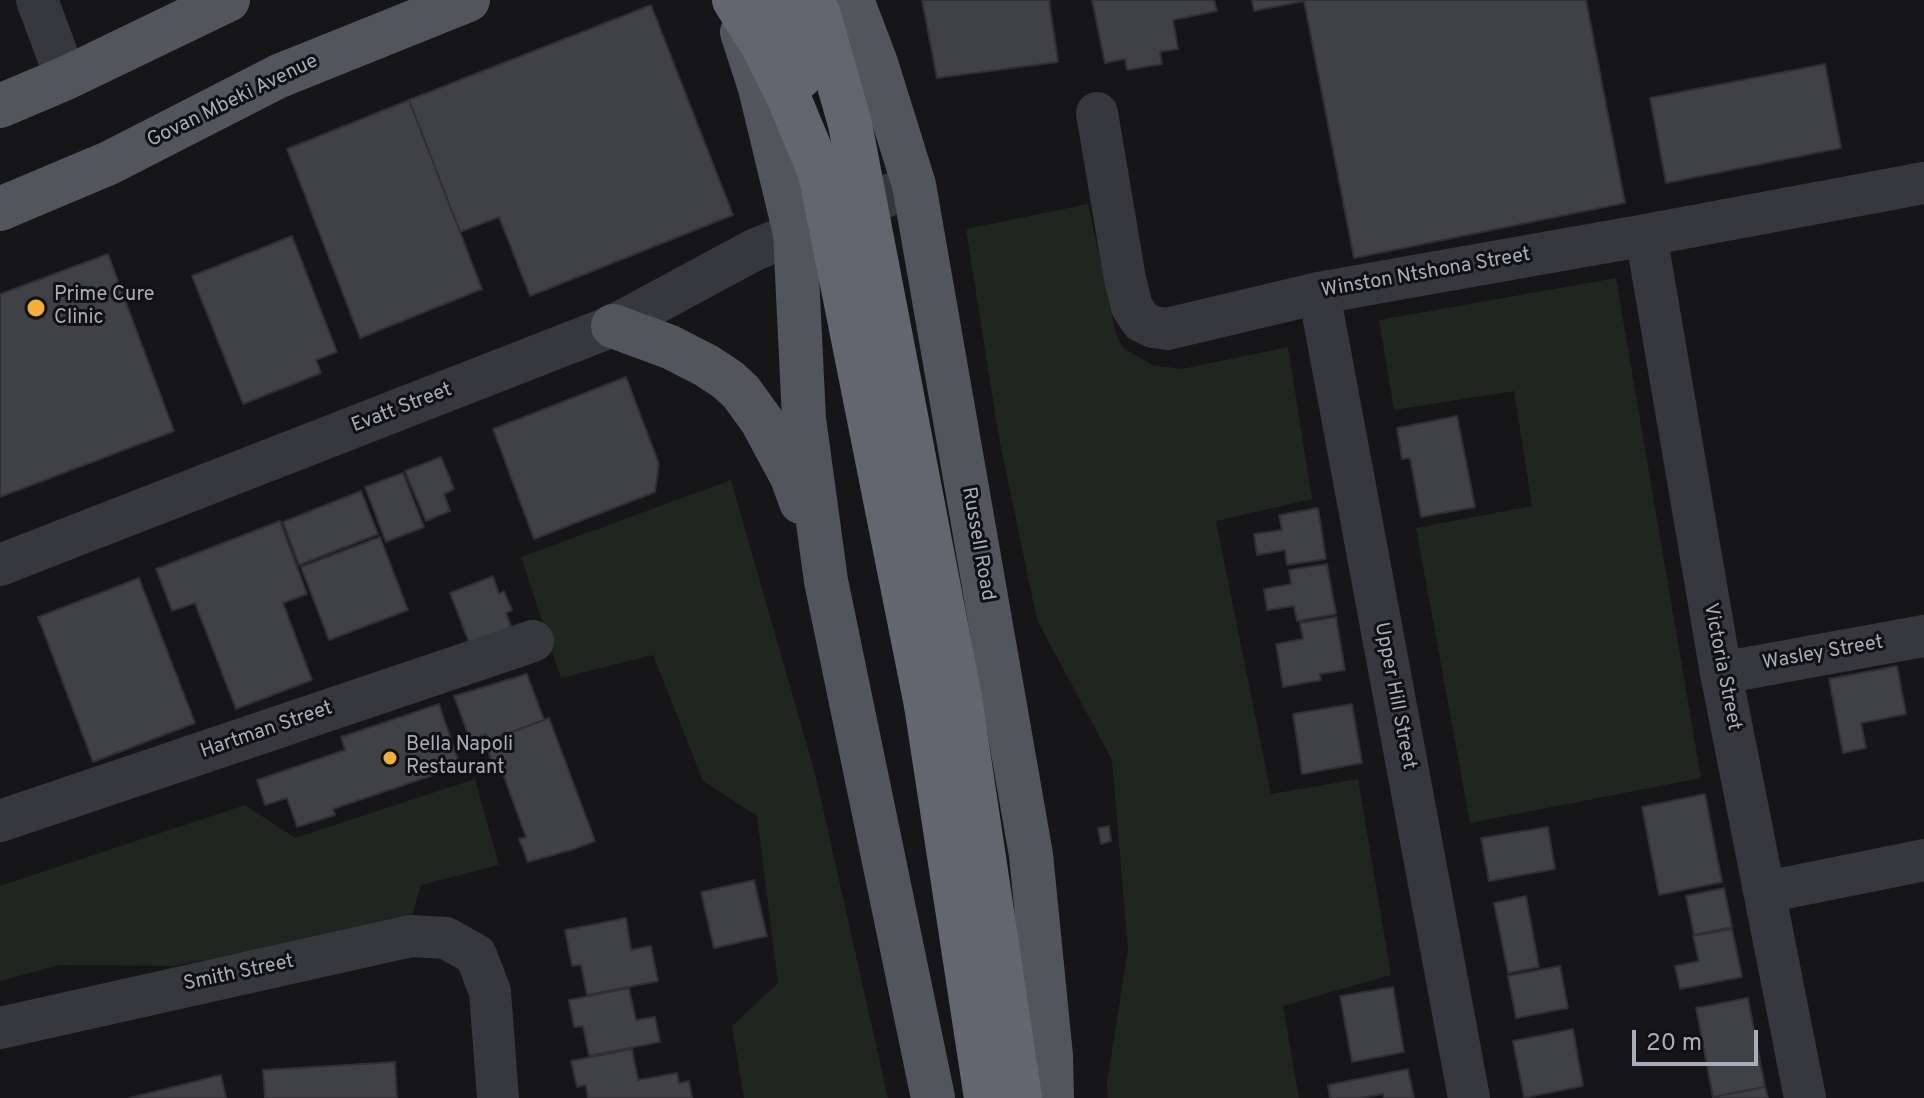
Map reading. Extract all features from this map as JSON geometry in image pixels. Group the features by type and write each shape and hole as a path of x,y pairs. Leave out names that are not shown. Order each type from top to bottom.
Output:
{"highway":[{"path":"730,0 763,46 820,173"},
{"path":"775,0 789,35 804,93 943,702 986,1098"},
{"path":"812,0 850,124 943,702 1020,1098"}],"main road":[{"path":"0,106 66,78 228,0"},
{"name":"Govan Mbeki Avenue","path":"0,209 109,163 279,76 468,0"},
{"path":"730,0 760,88 795,233 804,419 826,581 933,1098"},
{"name":"Russell Road","path":"852,0 876,63 914,185 1031,855 1051,1056 1052,1098"},
{"path":"613,326 707,366 741,392 762,421 792,477 826,581"}],"street":[{"path":"37,0 66,78"},
{"name":"Winston Ntshona Street","path":"1097,113 1132,307 1141,321 1167,329 1319,293 1924,183"},
{"name":"Evatt Street","path":"0,565 613,326 754,250 914,185"},
{"name":"Victoria Street","path":"1646,235 1721,673 1805,1098"},
{"name":"Upper Hill Street","path":"1319,293 1469,1098"},
{"name":"Wasley Street","path":"1721,673 1924,636"},
{"name":"Hartman Street","path":"0,821 533,641"},
{"path":"1766,892 1924,860"},
{"name":"Smith Street","path":"0,1028 411,936 446,938 476,955 490,992 498,1098"}],"shaded area":[{"path":"1088,204 1116,334 1122,347 1153,365 1182,369 1288,347 1312,499 1216,521 1271,794 1358,779 1391,975 1283,1006 1299,1098 1108,1098 1107,1083 1128,949 1112,760 1037,620 999,438 966,229"},
{"path":"1616,278 1701,778 1470,823 1416,528 1532,506 1514,391 1394,410 1379,320"},
{"path":"731,480 815,773 888,1098 744,1098 732,1026 778,983 757,816 703,781 653,655 561,678 521,557"},
{"path":"475,779 499,865 421,885 411,920 174,966 59,965 0,981 0,886 245,805 295,838"}],"building":[{"path":"922,0 1049,0 1058,62 937,78"},
{"path":"1092,0 1214,0 1217,11 1173,20 1178,49 1160,52 1162,64 1127,70 1125,59 1105,63"},
{"path":"1252,0 1586,0 1625,203 1354,258 1304,1 1254,11"},
{"path":"651,5 733,215 530,296 499,217 460,232 409,100"},
{"path":"1825,64 1841,148 1666,183 1650,98"},
{"path":"409,100 482,289 360,338 287,149"},
{"path":"292,236 337,352 316,360 321,373 243,404 192,276"},
{"path":"108,254 174,431 0,497 0,294"},
{"path":"626,377 659,464 655,492 534,539 493,429"},
{"path":"1457,416 1475,507 1421,517 1410,458 1402,459 1397,428"},
{"path":"441,457 454,489 444,494 450,511 426,521 405,471"},
{"path":"403,473 424,527 386,542 365,487"},
{"path":"361,491 378,534 299,565 283,522"},
{"path":"1318,508 1326,559 1287,565 1285,550 1257,555 1254,534 1282,530 1279,515"},
{"path":"280,521 307,594 283,603 312,680 236,709 195,603 172,611 156,569"},
{"path":"380,537 408,610 329,640 301,567"},
{"path":"1327,564 1336,614 1297,621 1294,606 1267,610 1264,589 1291,584 1289,570"},
{"path":"493,576 499,594 504,591 512,610 506,613 512,629 470,645 450,593"},
{"path":"139,578 195,723 93,762 38,617"},
{"path":"1336,617 1345,670 1320,674 1321,680 1283,687 1276,644 1303,639 1300,623"},
{"path":"1897,666 1906,714 1861,723 1866,748 1843,753 1829,679"},
{"path":"527,674 544,720 488,741 486,734 470,740 454,696"},
{"name":"Bella Napoli Restaurant","path":"439,704 460,766 333,809 335,815 297,827 287,798 265,805 257,780 345,750 341,737"},
{"path":"1352,704 1362,763 1302,774 1293,714"},
{"path":"549,718 595,841 528,862 519,839 526,837 500,766 494,768 485,742"},
{"path":"1705,794 1722,882 1659,895 1642,807"},
{"path":"1109,826 1111,841 1101,844 1098,828"},
{"path":"1548,827 1555,869 1489,881 1481,838"},
{"path":"754,880 767,936 714,948 701,892"},
{"path":"1724,888 1732,927 1694,935 1686,896"},
{"path":"1526,896 1539,967 1508,973 1494,903"},
{"path":"626,918 631,950 651,946 658,981 587,995 581,965 572,966 565,930"},
{"path":"1732,929 1742,977 1680,989 1675,966 1699,961 1693,936"},
{"path":"1560,966 1568,1008 1516,1018 1508,976"},
{"path":"1393,987 1404,1052 1352,1062 1340,996"},
{"path":"629,988 636,1020 655,1017 660,1042 589,1056 583,1026 574,1027 569,1000"},
{"path":"1748,998 1765,1087 1713,1097 1696,1008"},
{"path":"1573,1029 1583,1086 1524,1098 1513,1041"},
{"path":"632,1049 638,1080 677,1073 679,1083 689,1081 692,1098 588,1098 586,1085 577,1087 571,1061"},
{"path":"395,1062 397,1098 265,1098 263,1070"},
{"path":"1408,1069 1414,1098 1384,1098 1383,1094 1330,1098 1328,1085"},
{"path":"221,1075 226,1098 129,1098"},
{"path":"1765,1087 1768,1098 1713,1098 1713,1097"}],"place":[{"name":"Prime Cure Clinic","path":"36,308"},
{"name":"Bella Napoli Restaurant","path":"390,758"}]}
